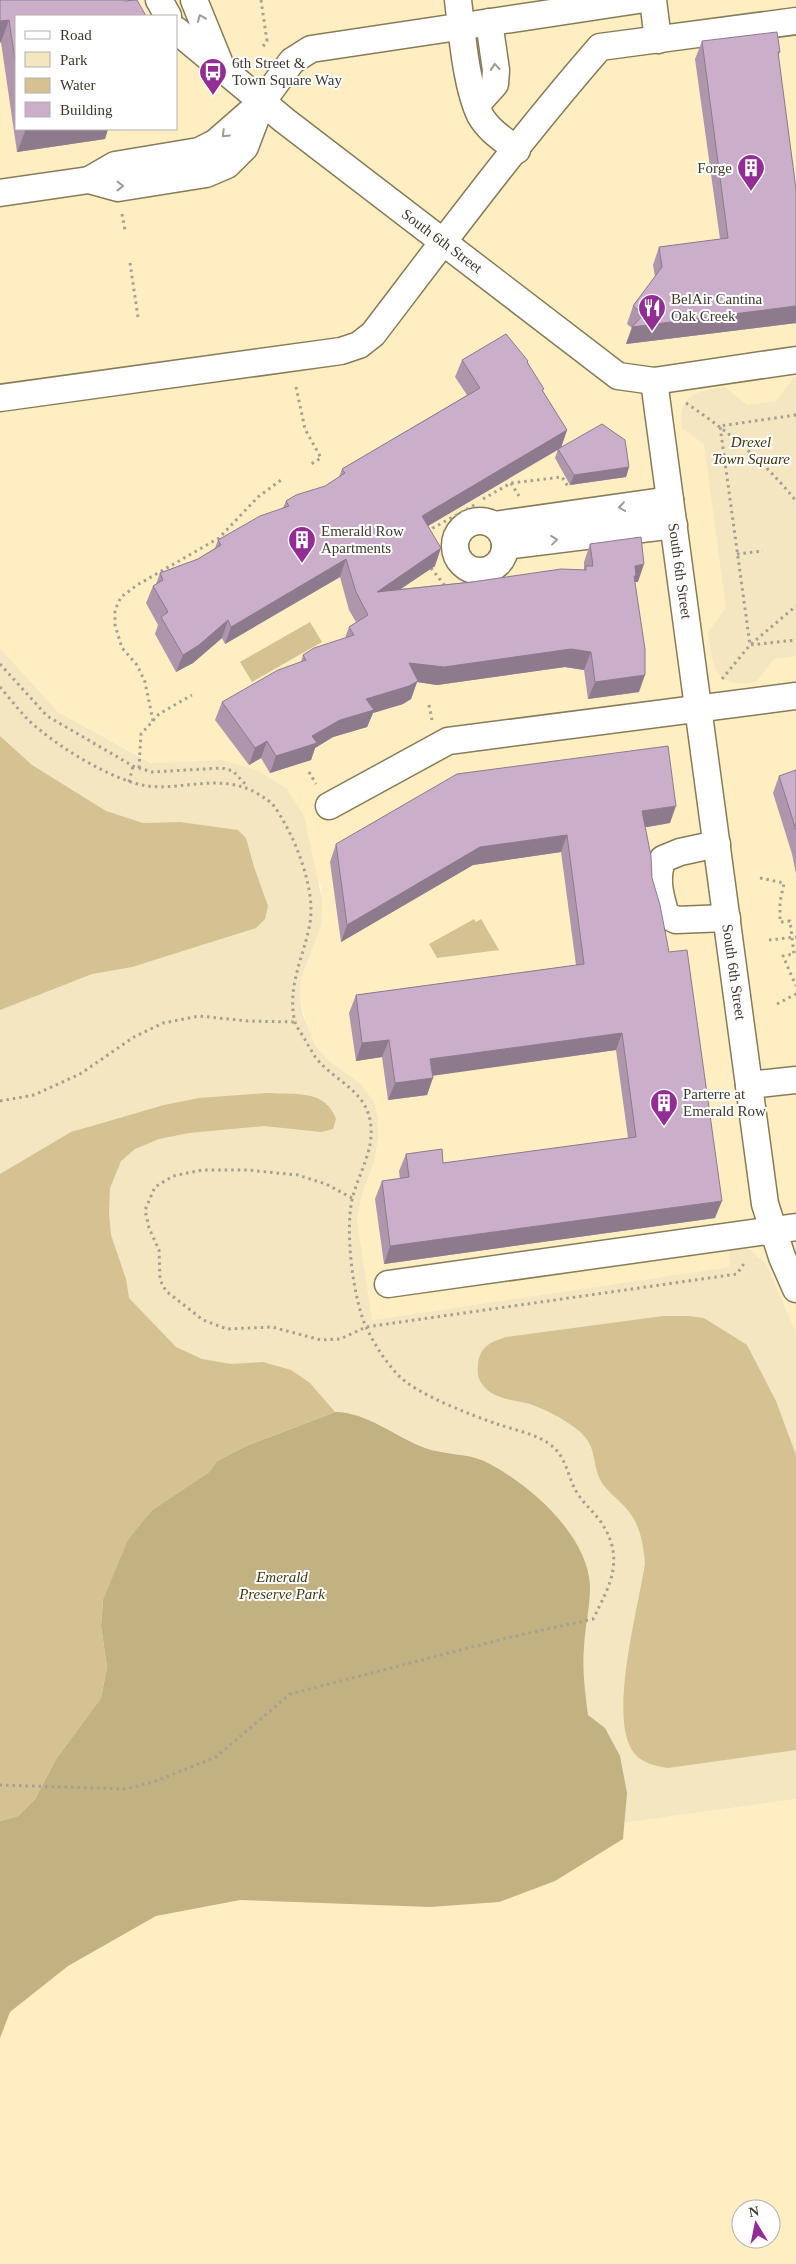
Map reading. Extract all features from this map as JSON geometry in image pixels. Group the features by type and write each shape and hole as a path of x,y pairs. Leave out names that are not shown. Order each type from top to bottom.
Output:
{"street":[{"path":"159,0 167,15"},
{"name":"South 6th Street","path":"194,0 222,69"},
{"path":"458,0 461,26 480,116 494,133 517,150"},
{"path":"0,193 89,180 115,165 199,151 215,143 262,102 292,61 311,49 638,0"},
{"path":"653,0 658,40"},
{"path":"792,0 796,25"},
{"path":"0,398 274,361 341,351 359,345 373,334 559,94 600,47 796,21"},
{"path":"476,104 495,84 496,70 489,22"},
{"name":"South 6th Street","path":"178,32 262,102 618,376 654,381 700,709 765,1204 784,1229 796,1289"},
{"path":"654,381 796,360"},
{"path":"500,535 672,513"},
{"path":"329,806 448,742 796,696"},
{"path":"718,844 680,852 663,859 658,870 660,897 666,915 676,920 727,918"},
{"path":"749,1085 796,1080"},
{"path":"388,1284 784,1229"}],"path":[{"path":"113,2 129,0"},
{"path":"261,0 267,41 261,49"},
{"path":"130,263 138,317"},
{"path":"296,387 305,429 321,458 311,464"},
{"path":"685,402 720,426 752,452 796,501"},
{"path":"720,426 796,415"},
{"path":"720,426 750,646"},
{"path":"153,721 145,682 137,665 122,648 115,625 115,610 121,597 137,585 219,538 258,497 281,480"},
{"path":"738,554 763,551"},
{"path":"431,568 443,585 450,588"},
{"path":"722,679 750,646 796,606"},
{"path":"750,646 796,640"},
{"path":"0,664 47,716 133,766 152,772 222,768 233,771 248,787 271,802 285,823 311,897 310,922 292,987 294,1022 317,1059 362,1099 371,1122 372,1142 352,1198 349,1222 353,1272 366,1327 382,1355 400,1377 426,1393 475,1416 528,1434 552,1446 567,1467 573,1486 581,1499 599,1519 612,1540 615,1564 605,1595 593,1619 511,1637 290,1694 216,1756 156,1781 126,1789 0,1785"},
{"path":"0,687 37,729 74,754 129,782 149,787 222,782 248,787"},
{"path":"139,768 141,734 159,714 192,695"},
{"path":"129,782 133,766"},
{"path":"760,878 784,883 780,902 780,922 790,921 794,937 794,954 784,956 796,986"},
{"path":"768,940 794,937"},
{"path":"777,1004 796,994"},
{"path":"0,1101 34,1095 80,1074 134,1037 162,1023 199,1016 248,1021 294,1022"}],"shaded area":[{"name":"Drexel Town Square","path":"0,0 796,0 796,1333 767,1265 728,1248 730,1267 371,1320 357,1221 362,1194 374,1163 378,1139 361,1084 328,1060 315,1045 308,1030 300,999 301,979 321,926 321,886 222,760 152,763 58,712 0,648"},
{"path":"796,1799 796,2264 0,2264 0,1908"}],"green space":[{"name":"Drexel Town Square","path":"794,377 796,377 796,656 774,659 756,682 731,682 718,673 714,665 708,632 726,608 704,444 682,428 681,416 686,401 692,396 706,390 725,387 747,405 777,401"},
{"name":"Emerald Preserve Park","path":"0,648 58,712 151,763 222,760 256,770 287,789 304,816 322,900 321,926 301,979 300,999 303,1015 315,1045 328,1060 361,1084 374,1102 378,1118 378,1139 374,1163 362,1194 357,1221 372,1320 730,1267 728,1248 749,1249 767,1265 796,1333 796,1799 0,1908"},
{"path":"335,1412 347,1413 370,1420 425,1448 484,1461 519,1482 536,1496 553,1512 567,1530 579,1548 587,1568 590,1594 583,1664 588,1715 605,1728 620,1756 627,1793 623,1839 555,1881 499,1902 430,1907 240,1900 156,1916 68,1966 10,2012 0,2038 0,1821 18,1816 35,1799 56,1759 101,1698 107,1667 101,1626 103,1599 127,1540 152,1510 209,1472 217,1461 246,1446"}],"water":[{"path":"310,622 322,642 252,682 240,662"},
{"path":"0,736 32,765 106,811 143,823 180,822 238,830 246,838 268,906 265,919 256,928 132,967 92,974 0,1010"},
{"path":"474,919 476,922 481,919 499,950 437,958 429,944"},
{"path":"268,1093 299,1094 317,1098 331,1109 336,1119 333,1129 321,1132 264,1126 189,1133 159,1139 135,1149 121,1161 110,1188 109,1213 111,1235 126,1279 129,1298 176,1347 202,1359 231,1364 263,1362 291,1370 310,1383 335,1412 246,1446 217,1461 209,1472 152,1510 128,1540 103,1600 101,1626 107,1667 101,1698 56,1759 35,1799 18,1816 0,1821 0,1174 71,1132 164,1105 199,1098"},
{"path":"663,1316 704,1318 747,1345 776,1401 796,1455 796,1750 668,1768 645,1762 634,1753 626,1737 623,1715 627,1661 645,1563 642,1540 637,1526 630,1513 602,1483 598,1476 591,1447 582,1434 564,1420 541,1408 491,1393 479,1378 479,1360 483,1350 490,1343 500,1339"}],"building":[{"path":"0,0 137,0 145,15 15,15 15,60 9,20 0,21"},
{"name":"Forge","path":"777,32 796,189 796,306 632,327 644,314 633,306 662,267 659,247 728,238 702,41"},
{"name":"Emerald Row Apartments","path":"506,334 528,361 544,389 542,390 567,430 422,516 441,548 377,592 472,582 561,569 586,570 586,566 593,566 590,544 641,537 644,564 635,566 636,576 634,576 645,649 645,675 595,682 591,652 571,649 444,667 409,663 418,681 409,686 366,699 374,710 340,720 312,736 317,743 276,756 267,741 255,748 222,702 278,670 306,660 303,655 314,648 354,635 349,627 368,615 356,592 346,559 231,627 228,620 199,645 183,655 161,617 168,612 153,586 163,580 160,573 198,559 221,545 218,540 260,516 289,506 286,501 296,495 325,486 345,473 342,469 480,388 462,360"},
{"path":"602,424 625,440 629,467 574,475 558,449"},
{"path":"668,746 676,806 642,811 651,856 652,878 660,905 669,952 687,950 722,1201 390,1246 382,1181 409,1177 406,1154 442,1149 443,1163 636,1137 622,1033 430,1059 433,1078 395,1083 389,1040 362,1043 356,995 584,964 567,835 480,847 347,925 336,844 457,774"},
{"path":"796,770 796,830 779,776"}],"place":[{"name":"6th Street & Town Square Way","path":"213,96"},
{"name":"Forge","path":"751,192"},
{"name":"BelAir Cantina Oak Creek","path":"652,332"},
{"name":"Emerald Row Apartments","path":"302,564"},
{"name":"Parterre at Emerald Row","path":"664,1127"}]}
